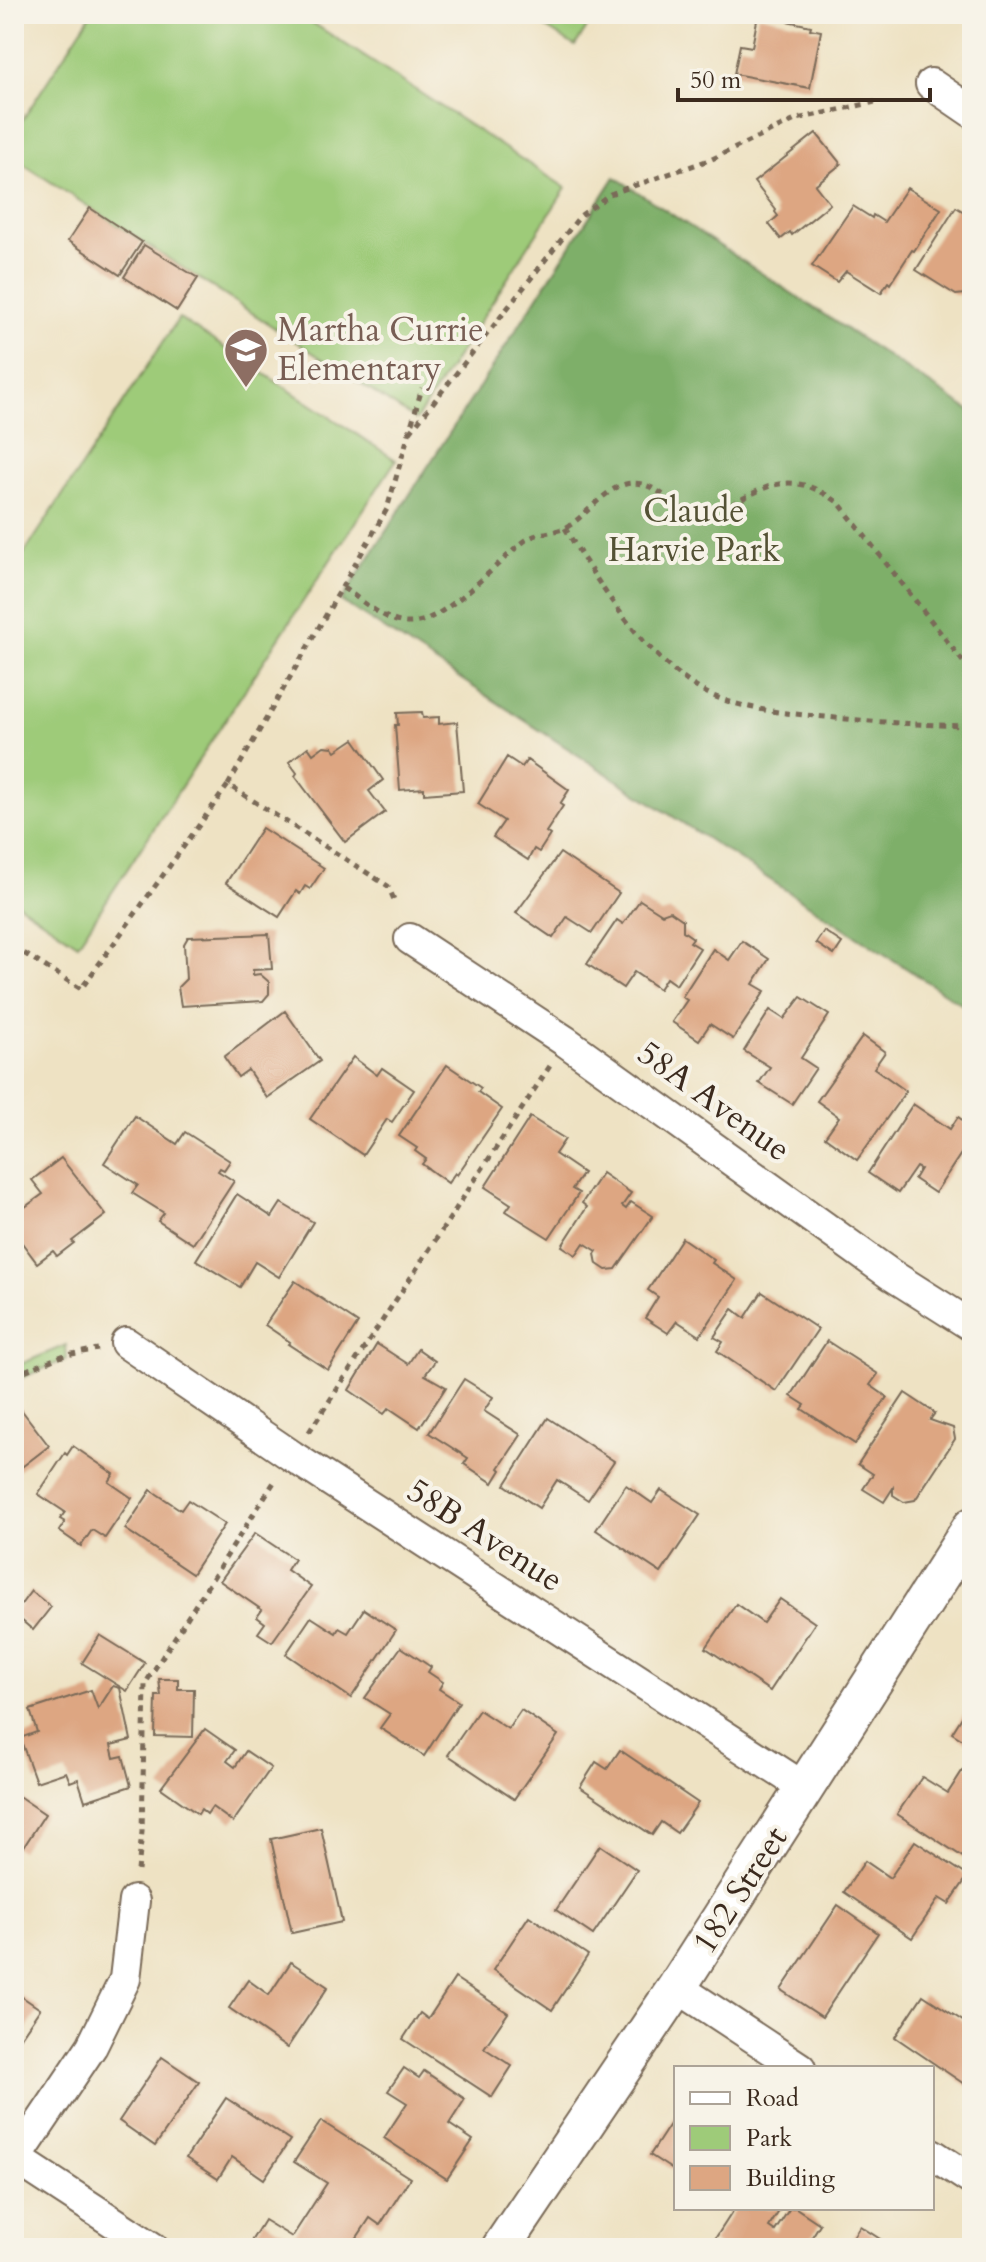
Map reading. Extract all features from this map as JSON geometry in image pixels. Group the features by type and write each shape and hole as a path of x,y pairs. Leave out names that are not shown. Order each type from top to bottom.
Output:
{"street":[{"path":"931,84 972,112"},
{"name":"58A Avenue","path":"410,939 565,1041 890,1274 972,1326"},
{"name":"58B Avenue","path":"126,1343 292,1456 805,1788"},
{"name":"182 Street","path":"501,2248 677,1987 972,1527"},
{"path":"134,1901 125,1979 92,2046 15,2158 153,2248"},
{"path":"677,1987 797,2066"},
{"path":"934,2155 972,2180"}],"path":[{"path":"410,432 580,216 610,194 712,159 797,119 875,102"},
{"path":"14,947 81,989 228,785 343,588 387,509 422,388"},
{"path":"343,588 390,618 407,623 420,621 441,613 528,539 546,530 565,528 594,504 626,484 642,484 692,516 703,518 779,482 800,482 819,489 839,503 972,673"},
{"path":"565,528 594,578 637,633 670,666 701,690 737,704 798,714 901,724 972,726"},
{"path":"228,785 388,886 395,902"},
{"path":"303,1440 553,1062"},
{"path":"14,1375 62,1356 126,1343"},
{"path":"134,1901 142,1832 145,1684 279,1475"}],"green space":[{"path":"91,14 299,14 566,188 416,420 14,158 14,133"},
{"path":"524,14 596,14 575,46"},
{"name":"Claude Harvie Park","path":"615,177 972,412 972,1011 341,601"},
{"path":"179,318 396,460 78,944 14,901 14,569"},
{"path":"66,1345 67,1359 14,1381 14,1367"}],"building":[{"path":"758,15 821,31 810,88 734,74 740,45 752,47"},
{"path":"816,133 841,164 815,185 830,204 792,235 790,232 781,239 769,224 778,216 776,210 754,182"},
{"path":"907,188 941,209 914,251 881,293 846,271 837,282 812,266 853,206 884,222"},
{"path":"956,207 972,217 972,299 965,294 956,295 916,270"},
{"path":"90,208 142,242 120,275 68,241"},
{"path":"144,245 198,278 177,311 124,277"},
{"path":"422,712 423,718 439,717 439,724 457,722 463,791 424,794 424,788 400,790 395,725 398,725 397,713"},
{"path":"354,739 383,780 369,791 385,812 345,842 295,776 297,773 289,762 308,747 313,754 324,746 333,747 336,751"},
{"path":"507,757 522,767 527,760 569,790 560,804 563,806 546,832 550,835 539,852 534,849 528,860 493,837 504,821 478,804"},
{"path":"262,828 324,868 310,889 305,886 300,894 296,891 279,917 226,883"},
{"path":"560,853 619,893 592,933 567,917 553,938 516,913"},
{"path":"640,900 662,914 670,911 683,920 683,931 693,938 690,942 700,948 676,985 666,978 659,989 634,972 623,988 587,964 617,920 623,924"},
{"path":"824,931 842,943 834,955 816,943"},
{"path":"269,934 272,969 253,970 253,975 260,974 269,982 269,994 263,1001 181,1006 178,987 186,979 184,944 188,937"},
{"path":"742,941 769,959 753,984 765,991 733,1039 710,1024 699,1040 672,1022 687,1000 682,997 713,949 729,960"},
{"path":"801,997 829,1015 801,1058 816,1068 792,1104 759,1083 770,1067 744,1051 770,1010 784,1019"},
{"path":"285,1011 320,1061 267,1098 248,1070 238,1077 224,1057"},
{"path":"863,1036 885,1052 874,1068 906,1091 857,1160 825,1137 839,1117 817,1101"},
{"path":"353,1057 377,1075 382,1068 414,1090 392,1122 387,1119 363,1155 310,1119"},
{"path":"447,1065 481,1088 478,1092 502,1109 457,1175 455,1173 448,1183 422,1164 426,1159 415,1151 417,1148 399,1136"},
{"path":"913,1104 950,1129 958,1117 972,1127 972,1137 935,1193 914,1179 920,1169 916,1167 898,1193 868,1173"},
{"path":"135,1116 177,1144 185,1132 230,1161 224,1170 220,1168 218,1171 234,1181 193,1244 158,1221 164,1213 132,1193 138,1185 104,1163"},
{"path":"530,1117 565,1139 555,1154 583,1173 572,1189 579,1193 549,1238 506,1211 511,1204 485,1187"},
{"path":"61,1158 106,1215 57,1256 53,1251 37,1263 14,1232 14,1215 43,1194 32,1180"},
{"path":"602,1173 631,1193 622,1206 626,1209 631,1202 653,1216 616,1269 606,1270 597,1264 597,1251 584,1243 576,1255 562,1246 587,1207 582,1203"},
{"path":"237,1194 272,1217 281,1203 313,1222 279,1277 255,1262 240,1287 196,1260"},
{"path":"682,1238 737,1280 700,1336 677,1321 668,1333 645,1318 658,1297 648,1290"},
{"path":"295,1281 358,1323 328,1370 265,1325"},
{"path":"14,1287 22,1288 16,1324 14,1324"},
{"path":"762,1292 818,1329 776,1391 717,1351 723,1342 714,1337 733,1309 745,1318"},
{"path":"827,1341 878,1374 870,1385 887,1397 855,1444 802,1409 805,1405 791,1396"},
{"path":"377,1344 408,1364 418,1349 435,1361 425,1375 446,1387 419,1428 389,1408 384,1414 349,1390"},
{"path":"464,1379 493,1397 484,1411 521,1435 493,1483 464,1464 468,1458 429,1433"},
{"path":"905,1393 935,1413 930,1420 953,1428 955,1439 915,1500 904,1502 893,1495 893,1488 884,1502 863,1489 873,1474 858,1464"},
{"path":"17,1404 49,1446 14,1473 14,1406"},
{"path":"548,1418 614,1461 588,1500 557,1480 539,1508 505,1485"},
{"path":"73,1446 114,1474 109,1482 132,1498 105,1538 92,1530 81,1546 59,1531 65,1522 60,1519 65,1512 38,1494"},
{"path":"626,1485 652,1503 661,1490 700,1515 661,1573 596,1530"},
{"path":"151,1490 181,1510 188,1500 225,1524 192,1574 125,1529"},
{"path":"255,1533 294,1559 287,1570 311,1587 272,1642 258,1633 265,1623 257,1617 262,1610 220,1581"},
{"path":"31,1591 51,1607 33,1630 14,1614"},
{"path":"780,1599 815,1623 770,1691 706,1648 736,1604 763,1623"},
{"path":"364,1609 396,1630 351,1698 286,1654 311,1617 336,1633 339,1628 348,1633"},
{"path":"100,1635 145,1663 127,1691 82,1663"},
{"path":"401,1647 431,1667 428,1672 443,1682 439,1689 459,1702 424,1756 380,1728 390,1714 365,1698"},
{"path":"159,1679 178,1679 178,1689 194,1689 193,1737 155,1736 156,1696 161,1696"},
{"path":"113,1686 120,1688 131,1740 111,1745 114,1758 123,1756 131,1786 85,1801 78,1779 70,1782 66,1772 36,1782 20,1738 37,1732 30,1710 91,1690 98,1709"},
{"path":"972,1701 972,1746 952,1733"},
{"path":"479,1710 508,1729 521,1710 558,1735 514,1799 448,1755"},
{"path":"205,1729 235,1750 227,1761 235,1767 246,1751 271,1768 233,1822 212,1807 207,1814 201,1809 198,1814 161,1788"},
{"path":"620,1750 698,1803 677,1833 661,1822 652,1835 580,1787 596,1762 607,1769"},
{"path":"966,1765 972,1769 972,1855 969,1861 897,1814 922,1777 948,1793"},
{"path":"20,1797 45,1814 21,1851 14,1846 14,1798 18,1801"},
{"path":"321,1828 342,1922 292,1933 271,1839"},
{"path":"915,1841 968,1876 949,1904 939,1898 912,1938 844,1892 865,1861 890,1878"},
{"path":"600,1845 637,1870 593,1935 556,1910"},
{"path":"838,1905 878,1933 822,2017 781,1990"},
{"path":"529,1916 588,1955 552,2010 493,1970"},
{"path":"291,1962 328,1987 287,2048 229,2008 248,1980 269,1995"},
{"path":"455,1978 508,2013 484,2048 512,2066 492,2097 403,2039 420,2013 428,2019"},
{"path":"18,1994 40,2009 14,2047 14,2000"},
{"path":"923,1995 972,2027 970,2088 895,2037"},
{"path":"162,2057 199,2082 155,2146 119,2121"},
{"path":"404,2068 419,2078 424,2071 465,2099 449,2124 473,2140 447,2179 384,2138 407,2103 388,2091"},
{"path":"226,2098 290,2140 264,2179 232,2157 218,2179 186,2158"},
{"path":"674,2118 674,2171 650,2155"},
{"path":"321,2121 410,2178 380,2225 370,2218 350,2248 258,2248 250,2243 264,2220 292,2237 327,2183 294,2162"},
{"path":"734,2210 780,2210 769,2227 775,2231 789,2210 799,2210 820,2224 805,2248 722,2248 713,2242"},
{"path":"860,2226 894,2248 846,2248"}],"place":[{"name":"Martha Currie Elementary","path":"246,389"}]}
